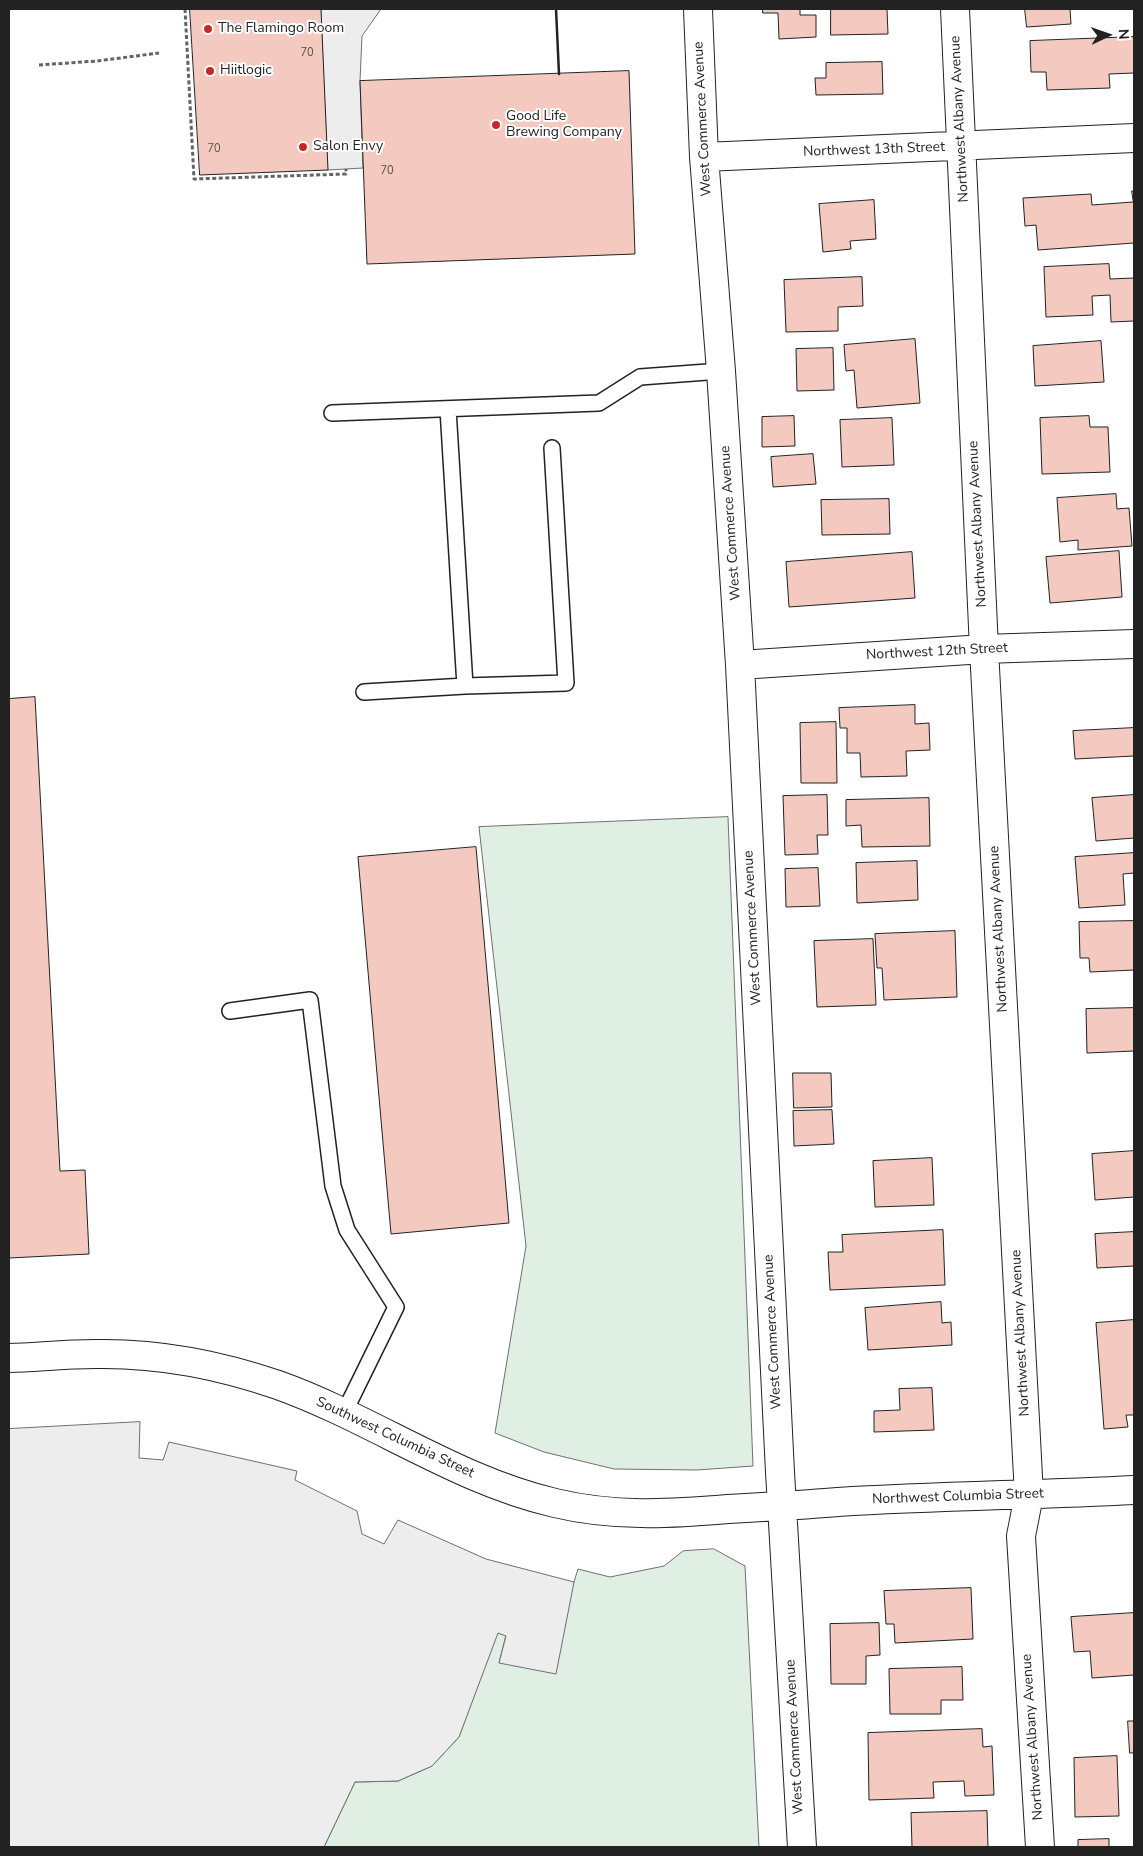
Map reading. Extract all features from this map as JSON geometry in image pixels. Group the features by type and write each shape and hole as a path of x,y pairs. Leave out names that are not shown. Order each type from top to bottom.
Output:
{"street":[{"name":"West Commerce Avenue","path":"698,9 704,157 721,371 740,665 782,1506 802,1847"},
{"name":"Northwest Albany Avenue","path":"955,9 984,649 1029,1495 1021,1536 1040,1847"},
{"name":"Northwest 13th Street","path":"704,157 1134,138"},
{"name":"Northwest 12th Street","path":"740,665 984,649 1134,644"},
{"name":"Southwest Columbia Street","path":"9,1358 98,1354 162,1358 225,1368 280,1386 344,1413 456,1468 501,1487 555,1503 611,1512 662,1514 782,1506"},
{"name":"Northwest Columbia Street","path":"782,1506 938,1496 1029,1495 1134,1490"}],"lane":[{"path":"332,413 598,403 640,377 721,371"},
{"path":"448,409 465,686"},
{"path":"364,692 566,683 552,448"},
{"path":"230,1011 310,1000 333,1186 347,1230 396,1307 344,1413"}],"path":[{"path":"185,9 194,179 346,174 346,169"},
{"path":"39,65 97,61 159,53"}],"green space":[{"path":"728,817 753,1466 697,1470 614,1469 544,1452 495,1433 526,1246 479,827"},
{"path":"714,1549 745,1566 759,1847 324,1847 355,1782 398,1781 432,1766 459,1737 497,1633 506,1635 499,1663 574,1582 578,1569 610,1577 664,1566 683,1551"}],"shaded area":[{"path":"321,9 381,9 362,36 360,81 363,168 328,170"},
{"path":"140,1422 139,1458 163,1460 169,1442 297,1471 295,1480 357,1511 362,1534 384,1544 398,1520 486,1559 574,1582 556,1674 499,1663 506,1636 498,1633 459,1737 432,1766 398,1781 355,1782 324,1847 9,1847 9,1429"}],"building":[{"path":"190,9 321,9 328,170 200,175"},
{"path":"763,9 800,9 800,15 816,15 816,37 779,39 778,13 763,13"},
{"path":"831,9 887,9 888,34 831,35"},
{"path":"1025,9 1070,9 1071,24 1027,27"},
{"path":"1134,37 1134,73 1109,74 1110,88 1047,90 1046,72 1031,72 1030,41"},
{"path":"882,62 883,94 816,95 815,78 826,78 826,63"},
{"name":"Good Life Brewing Company","path":"629,71 635,254 367,264 360,81"},
{"path":"1132,191 1134,191 1134,243 1038,250 1036,225 1025,226 1023,198 1091,194 1092,205 1133,202"},
{"path":"874,200 876,239 850,241 851,249 823,252 819,204"},
{"path":"1109,264 1110,279 1134,278 1134,321 1111,322 1110,295 1092,296 1093,315 1046,317 1044,267"},
{"path":"862,277 863,306 838,307 838,331 786,332 784,280"},
{"path":"915,339 920,403 857,408 854,370 846,371 844,345"},
{"path":"1101,341 1104,382 1035,386 1033,346"},
{"path":"833,348 834,390 797,391 796,349"},
{"path":"794,416 795,446 762,447 762,417"},
{"path":"1089,416 1090,427 1108,427 1110,472 1042,474 1040,418"},
{"path":"892,418 894,465 842,467 840,420"},
{"path":"813,454 816,484 773,487 771,457"},
{"path":"1116,494 1117,509 1129,508 1132,546 1078,550 1078,540 1060,542 1057,498"},
{"path":"889,499 890,534 822,535 821,500"},
{"path":"1119,551 1122,597 1050,603 1046,557"},
{"path":"912,552 915,598 789,607 786,562"},
{"path":"35,697 60,1171 85,1170 89,1254 9,1258 9,699"},
{"path":"915,705 915,724 929,723 930,750 906,751 907,776 861,777 860,753 847,753 847,728 840,728 839,708"},
{"path":"836,722 837,783 801,783 800,723"},
{"path":"1134,728 1134,756 1075,759 1073,731"},
{"path":"827,795 828,835 817,835 818,854 785,855 783,796"},
{"path":"1134,795 1134,838 1096,841 1092,798"},
{"path":"929,798 930,846 862,847 861,825 846,826 846,800"},
{"path":"476,847 509,1223 391,1234 358,857"},
{"path":"1134,853 1134,873 1123,874 1125,905 1079,908 1075,857"},
{"path":"917,861 918,900 857,903 856,863"},
{"path":"818,868 820,906 786,907 785,869"},
{"path":"1134,921 1134,970 1090,972 1089,958 1080,958 1079,922"},
{"path":"955,931 957,997 884,1000 882,968 877,968 875,934"},
{"path":"873,939 876,1005 817,1007 814,941"},
{"path":"1134,1008 1134,1051 1087,1053 1086,1009"},
{"path":"793,1073 831,1073 832,1107 794,1108"},
{"path":"832,1110 834,1144 794,1146 793,1111"},
{"path":"1134,1151 1134,1197 1095,1200 1092,1154"},
{"path":"932,1158 934,1205 875,1207 873,1161"},
{"path":"943,1230 945,1285 830,1290 828,1252 843,1252 842,1235"},
{"path":"1134,1232 1134,1266 1097,1268 1095,1234"},
{"path":"941,1302 942,1323 951,1322 952,1345 868,1350 865,1308"},
{"path":"1134,1320 1134,1415 1126,1415 1128,1427 1104,1429 1096,1323"},
{"path":"932,1388 934,1430 874,1432 874,1411 900,1410 899,1389"},
{"path":"971,1588 973,1639 895,1643 894,1624 886,1624 884,1591"},
{"path":"1134,1613 1134,1675 1092,1678 1090,1651 1074,1652 1071,1617"},
{"path":"879,1623 880,1655 866,1656 866,1684 831,1684 830,1624"},
{"path":"962,1667 963,1700 941,1700 941,1714 890,1714 889,1669"},
{"path":"1128,1721 1134,1721 1134,1753 1130,1753"},
{"path":"982,1729 983,1747 992,1746 994,1795 965,1796 964,1781 933,1782 934,1798 869,1800 868,1733"},
{"path":"1117,1756 1119,1816 1075,1817 1074,1758"},
{"path":"987,1811 988,1847 912,1847 911,1813"},
{"path":"1109,1839 1109,1847 1078,1847 1078,1840"}],"wall":[{"path":"556,9 559,74"}],"place":[{"name":"The Flamingo Room","path":"208,29"},
{"name":"Hiitlogic","path":"210,71"},
{"name":"Good Life Brewing Company","path":"496,125"},
{"name":"Salon Envy","path":"303,147"}]}
